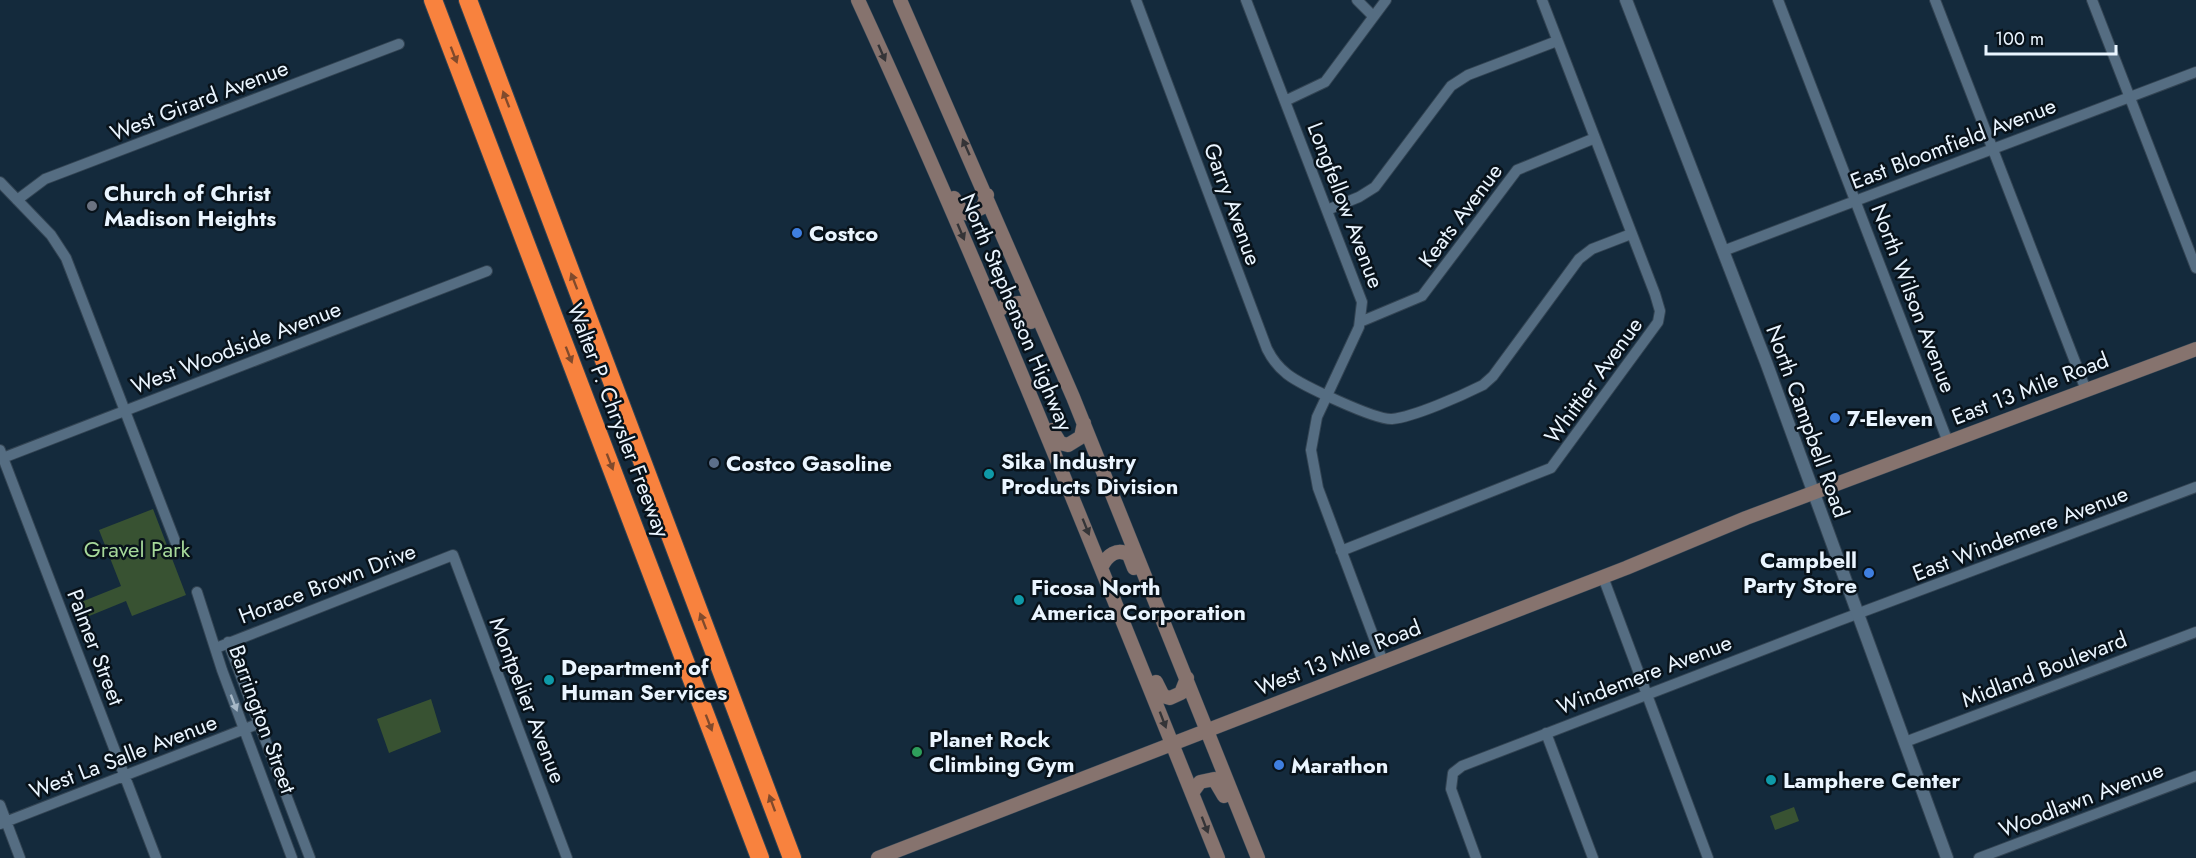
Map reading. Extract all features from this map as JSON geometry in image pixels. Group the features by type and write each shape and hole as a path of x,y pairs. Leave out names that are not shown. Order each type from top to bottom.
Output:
{"highway":[{"name":"Walter P. Chrysler Freeway","path":"433,0 760,858"},
{"name":"Walter P. Chrysler Freeway","path":"468,0 792,858"}],"main road":[{"name":"North Stephenson Highway","path":"858,0 996,312 1102,566 1218,858"},
{"name":"North Stephenson Highway","path":"900,0 987,195 1084,423 1257,858"},
{"path":"908,112 924,131 962,212 977,212 983,207 987,195"},
{"path":"996,312 1006,305 1019,303 1026,308 1038,337 1050,342"},
{"name":"East 13 Mile Road","path":"1813,494 2196,349"},
{"path":"1033,405 1047,418 1057,440 1064,445 1078,440 1084,423"},
{"name":"West 13 Mile Road","path":"878,858 1813,494"},
{"path":"1102,566 1106,559 1115,552 1129,555 1162,636 1173,646"},
{"path":"1112,591 1130,618 1163,696 1170,698 1181,693 1187,678"},
{"path":"1192,793 1200,782 1214,779 1218,782 1248,858"}],"street":[{"name":"Garry Avenue","path":"1136,0 1267,349 1278,366 1289,376 1327,394 1375,416 1393,418 1475,389 1493,376 1579,259 1592,249 1631,234"},
{"name":"Longfellow Avenue","path":"1246,0 1362,302 1360,322 1317,417 1313,435 1313,464 1318,488 1383,662"},
{"path":"1357,0 1373,16"},
{"path":"1285,101 1325,82 1386,0"},
{"name":"Whittier Avenue","path":"1341,551 1538,475 1557,463 1658,322 1659,305 1542,0"},
{"name":"North Campbell Road","path":"1626,0 1723,251 1947,858"},
{"name":"North Wilson Avenue","path":"1778,0 1948,442"},
{"path":"1935,0 2086,390"},
{"path":"2092,0 2196,268"},
{"path":"1327,210 1364,195 1375,187 1442,96 1457,81 1557,41"},
{"name":"West Girard Avenue","path":"17,200 45,179 399,44"},
{"name":"East Bloomfield Avenue","path":"1723,251 2196,72"},
{"name":"Keats Avenue","path":"1360,322 1411,303 1422,296 1517,170 1528,163 1595,138"},
{"path":"0,182 60,246 77,283 177,546"},
{"name":"West Woodside Avenue","path":"1,456 126,411 487,272"},
{"name":"Palmer Street","path":"1,456 156,858"},
{"name":"East Windemere Avenue","path":"1857,615 2196,487"},
{"name":"Horace Brown Drive","path":"216,648 453,555"},
{"name":"Montpelier Avenue","path":"453,555 567,858"},
{"path":"1603,577 1707,858"},
{"name":"Barrington Street","path":"197,592 244,729 292,858"},
{"name":"Windemere Avenue","path":"1476,858 1452,794 1451,778 1462,766 1857,615"},
{"name":"Midland Boulevard","path":"1905,742 2196,632"},
{"name":"Barrington Street","path":"228,642 310,858"},
{"name":"West La Salle Avenue","path":"3,823 260,723"},
{"path":"1546,733 1593,858"},
{"name":"Woodlawn Avenue","path":"1979,858 2196,776"},
{"path":"0,805 3,823 20,858"}],"green space":[{"name":"Gravel Park","path":"153,509 186,595 132,616 126,601 77,621 71,606 121,586 99,530"},
{"path":"431,699 441,732 389,753 377,719"},
{"path":"1794,807 1799,821 1775,830 1770,816"}],"place":[{"name":"Church of Christ Madison Heights","path":"92,206"},
{"name":"Costco","path":"797,233"},
{"name":"7-Eleven","path":"1835,418"},
{"name":"Costco Gasoline","path":"714,463"},
{"name":"Sika Industry Products Division","path":"989,474"},
{"name":"Campbell Party Store","path":"1869,573"},
{"name":"Ficosa North America Corporation","path":"1019,600"},
{"name":"Department of Human Services","path":"549,680"},
{"name":"Planet Rock Climbing Gym","path":"917,752"},
{"name":"Marathon","path":"1279,765"},
{"name":"Lamphere Center","path":"1771,780"}]}
